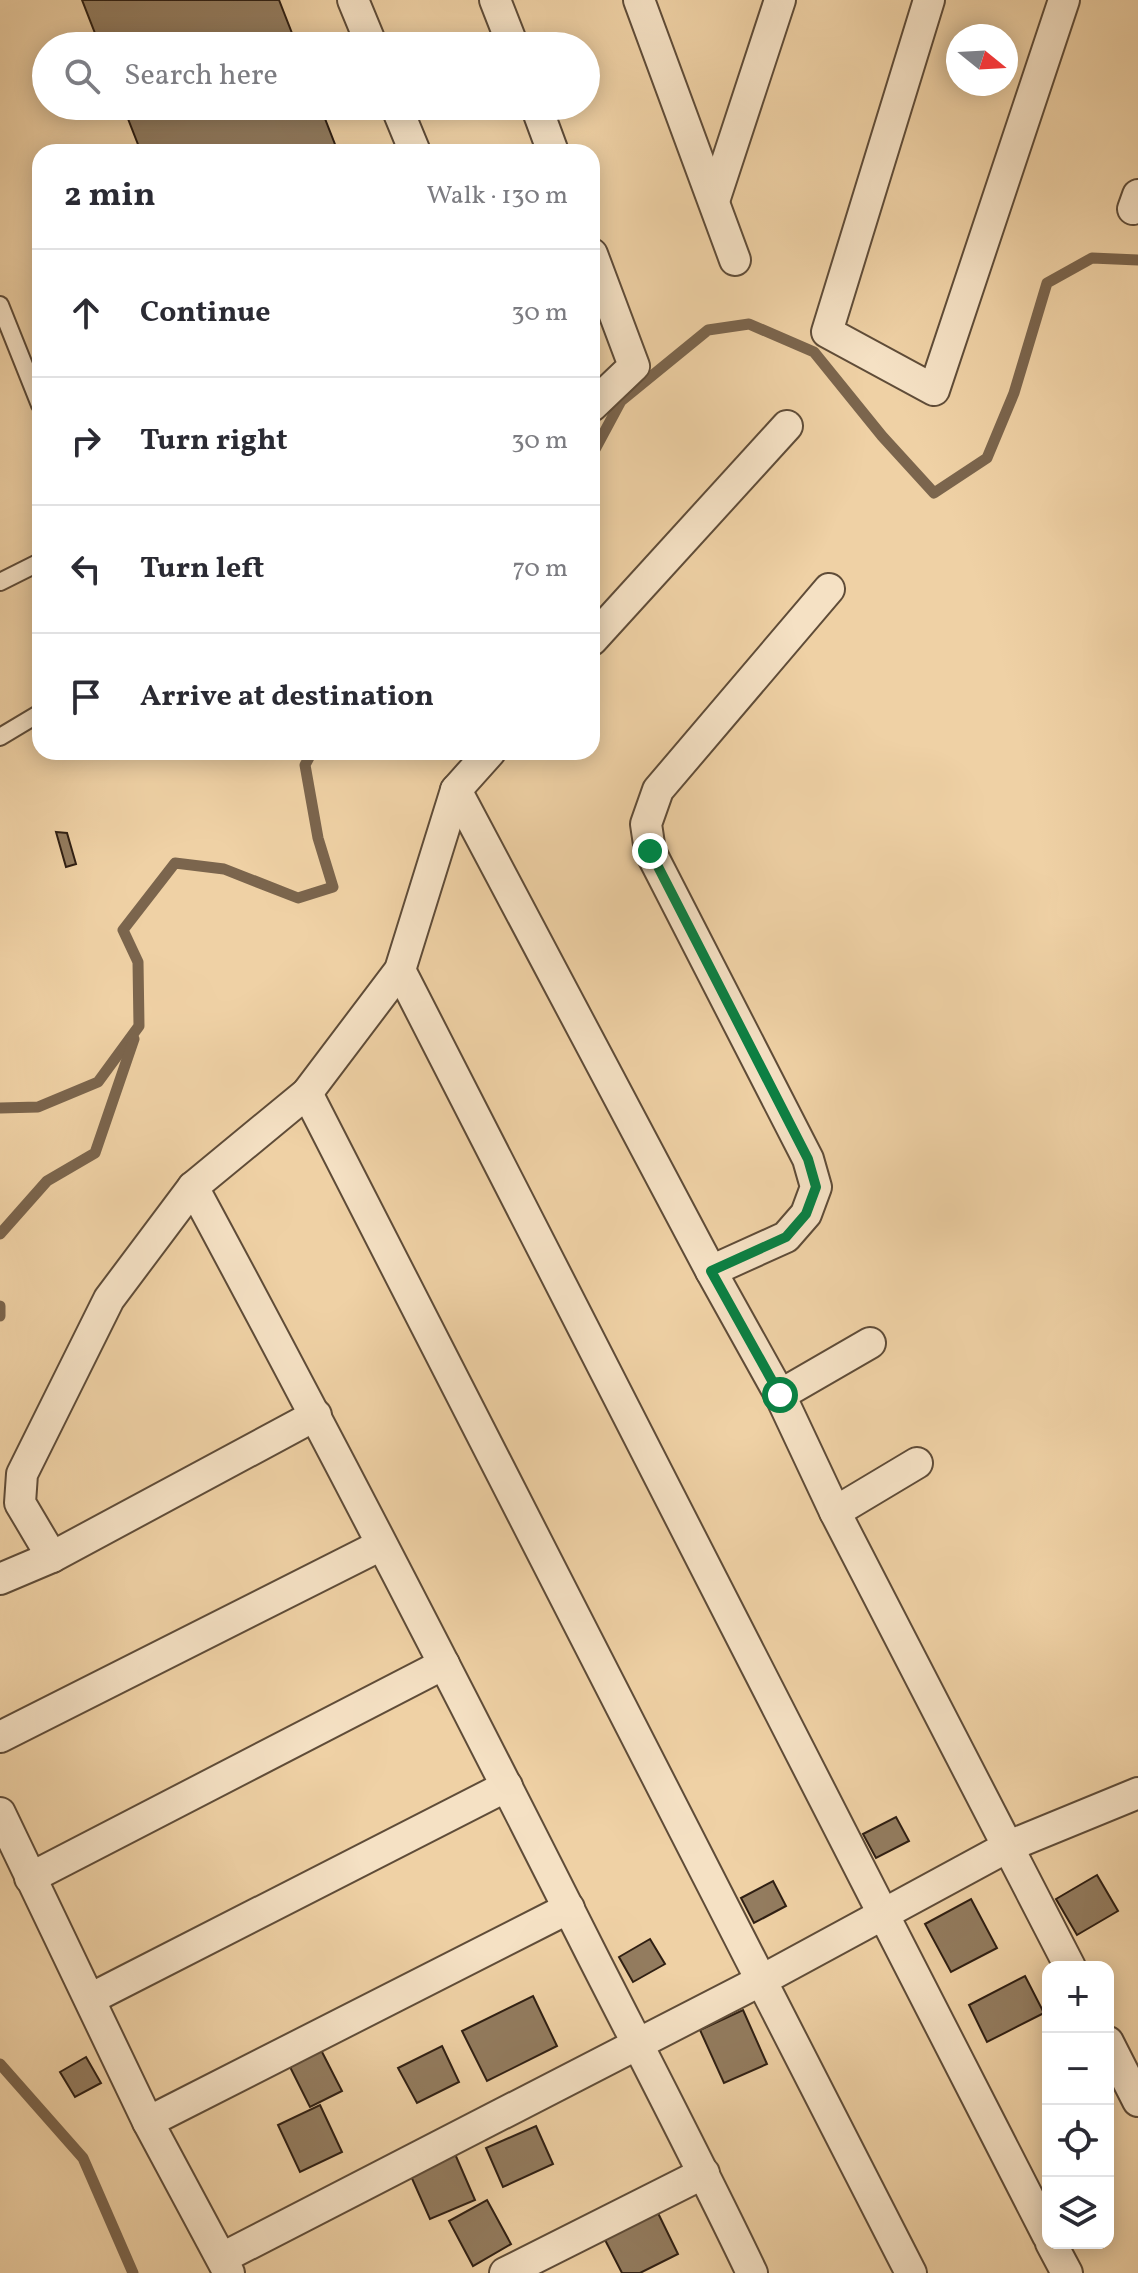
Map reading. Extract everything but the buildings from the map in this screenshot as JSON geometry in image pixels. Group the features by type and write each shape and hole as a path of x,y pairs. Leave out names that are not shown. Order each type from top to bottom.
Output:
{"street":[{"path":"353,0 366,32"},
{"path":"495,0 508,32"},
{"path":"639,0 735,260"},
{"path":"714,201 780,0"},
{"path":"929,0 827,332 934,390 1064,0"},
{"path":"402,120 412,144"},
{"path":"541,120 550,144"},
{"path":"600,275 634,366 600,398"},
{"path":"600,631 787,426"},
{"path":"711,1271 786,1237 806,1214 816,1187 808,1159 650,851 646,824 658,790 829,589"},
{"path":"52,1557 20,1503 22,1474 109,1299 193,1187 307,1093 400,970 456,790 483,760"},
{"path":"456,790 780,1395 835,1512 1067,1961"},
{"path":"400,970 1042,2224"},
{"path":"307,1093 911,2273"},
{"path":"193,1187 316,1415 507,1786 752,2273"},
{"path":"780,1395 870,1343"},
{"path":"0,1579 52,1557 316,1415"},
{"path":"835,1512 917,1463"},
{"path":"0,1737 381,1545"},
{"path":"30,1878 444,1664"},
{"path":"90,1999 507,1786"},
{"path":"0,1813 148,2122 226,2266 1009,1846 1138,1793"},
{"path":"148,2122 569,1908"},
{"path":"1114,2054 1138,2101"},
{"path":"505,2273 704,2173"},
{"path":"1054,2249 1067,2273"}],"lane":[{"path":"0,305 3,322 32,387"},
{"path":"0,582 32,566"},
{"path":"0,737 32,718"}],"waterway":[{"path":"600,440 621,401 708,330 749,324 814,352 882,436 934,493 987,458 1014,393 1047,283 1092,258 1138,260"},
{"path":"0,1108 38,1107 98,1082 139,1026 138,962 123,930 175,863 224,869 298,898 333,887 318,838 305,765 308,760"},
{"path":"0,1234 47,1181 95,1153 134,1039"},
{"path":"0,1306 0,1316"},
{"path":"0,2064 83,2158 133,2273"}],"route":[{"path":"650,851 808,1159 816,1187 806,1214 786,1237 711,1271 780,1395"}]}
